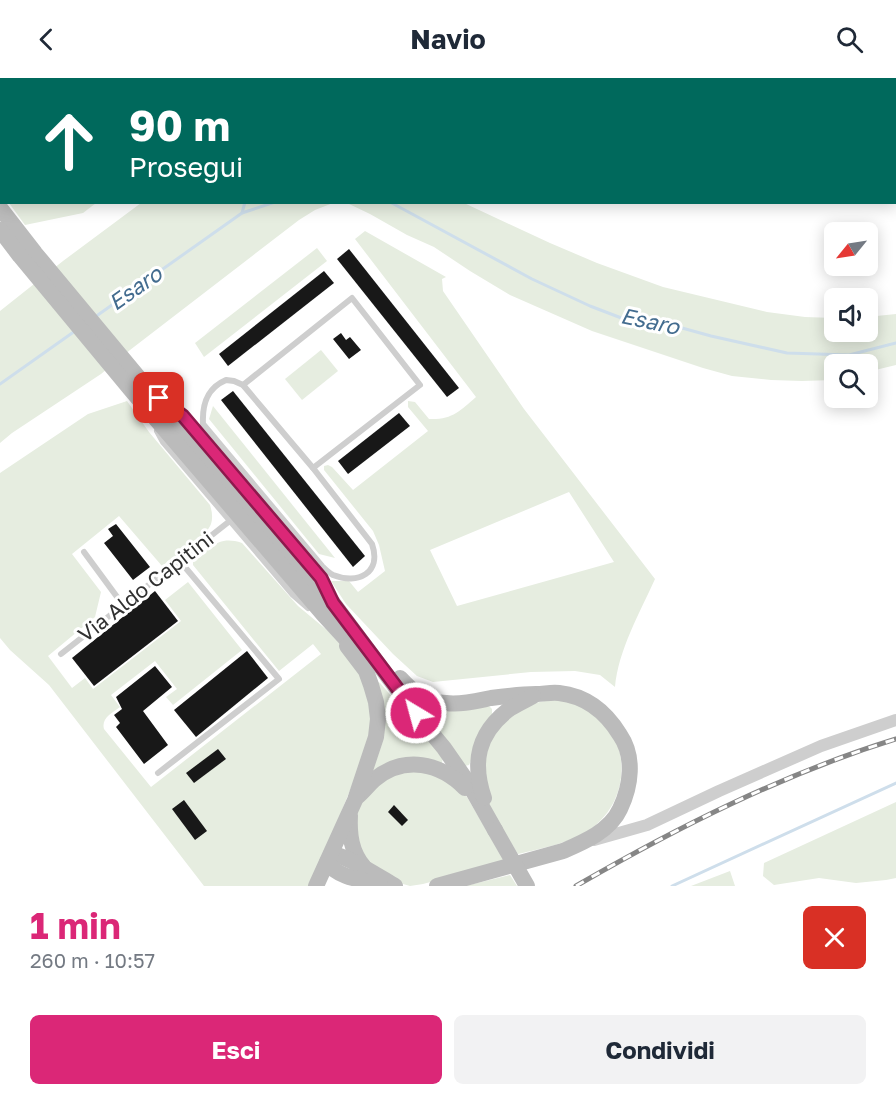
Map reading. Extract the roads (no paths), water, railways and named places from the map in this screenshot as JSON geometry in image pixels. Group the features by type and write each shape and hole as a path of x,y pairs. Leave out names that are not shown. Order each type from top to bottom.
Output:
{"street":[{"path":"0,208 34,253 444,748 469,784 527,886"},
{"path":"2,234 131,390 328,609 415,693 431,701 447,704 467,703 524,693 557,692 583,699 606,716 623,739 630,775 618,813 602,831 582,843"},
{"path":"316,886 352,805 376,737 378,719 376,702 366,671 328,609"},
{"path":"495,830 478,773 477,761 480,749 486,735 497,720 510,709 537,694"},
{"path":"436,886 646,825 821,746 896,720"},
{"path":"395,886 367,876 352,847 350,837 352,805 374,780 388,772 405,765 418,764 451,775 464,787 495,830"},
{"path":"329,858 337,854 346,858 367,876 390,886"},
{"path":"336,886 358,881 367,876"}],"lane":[{"path":"243,385 351,298 420,385 313,468"},
{"path":"226,380 243,385 313,468 372,544 376,555 374,563 370,571 363,576 343,577 332,574 322,567 203,424 206,399 216,385 226,380"},
{"path":"131,390 163,442 293,595 312,610 328,609 321,578 298,552"},
{"path":"149,390 183,416 248,493 255,488"},
{"name":"Via Aldo Capitini","path":"61,654 231,520"},
{"path":"84,552 123,605"},
{"path":"158,773 279,679 179,561"}],"waterway":[{"path":"242,213 244,204"},
{"name":"Esaro","path":"95,317 242,213 269,204"},
{"name":"Esaro","path":"394,204 532,279 624,319 664,323 787,353 849,355 896,343"},
{"name":"Esaro","path":"0,384 75,331"},
{"path":"672,886 896,783"}],"railway":[{"path":"576,886 653,843 772,785 896,739"}]}
